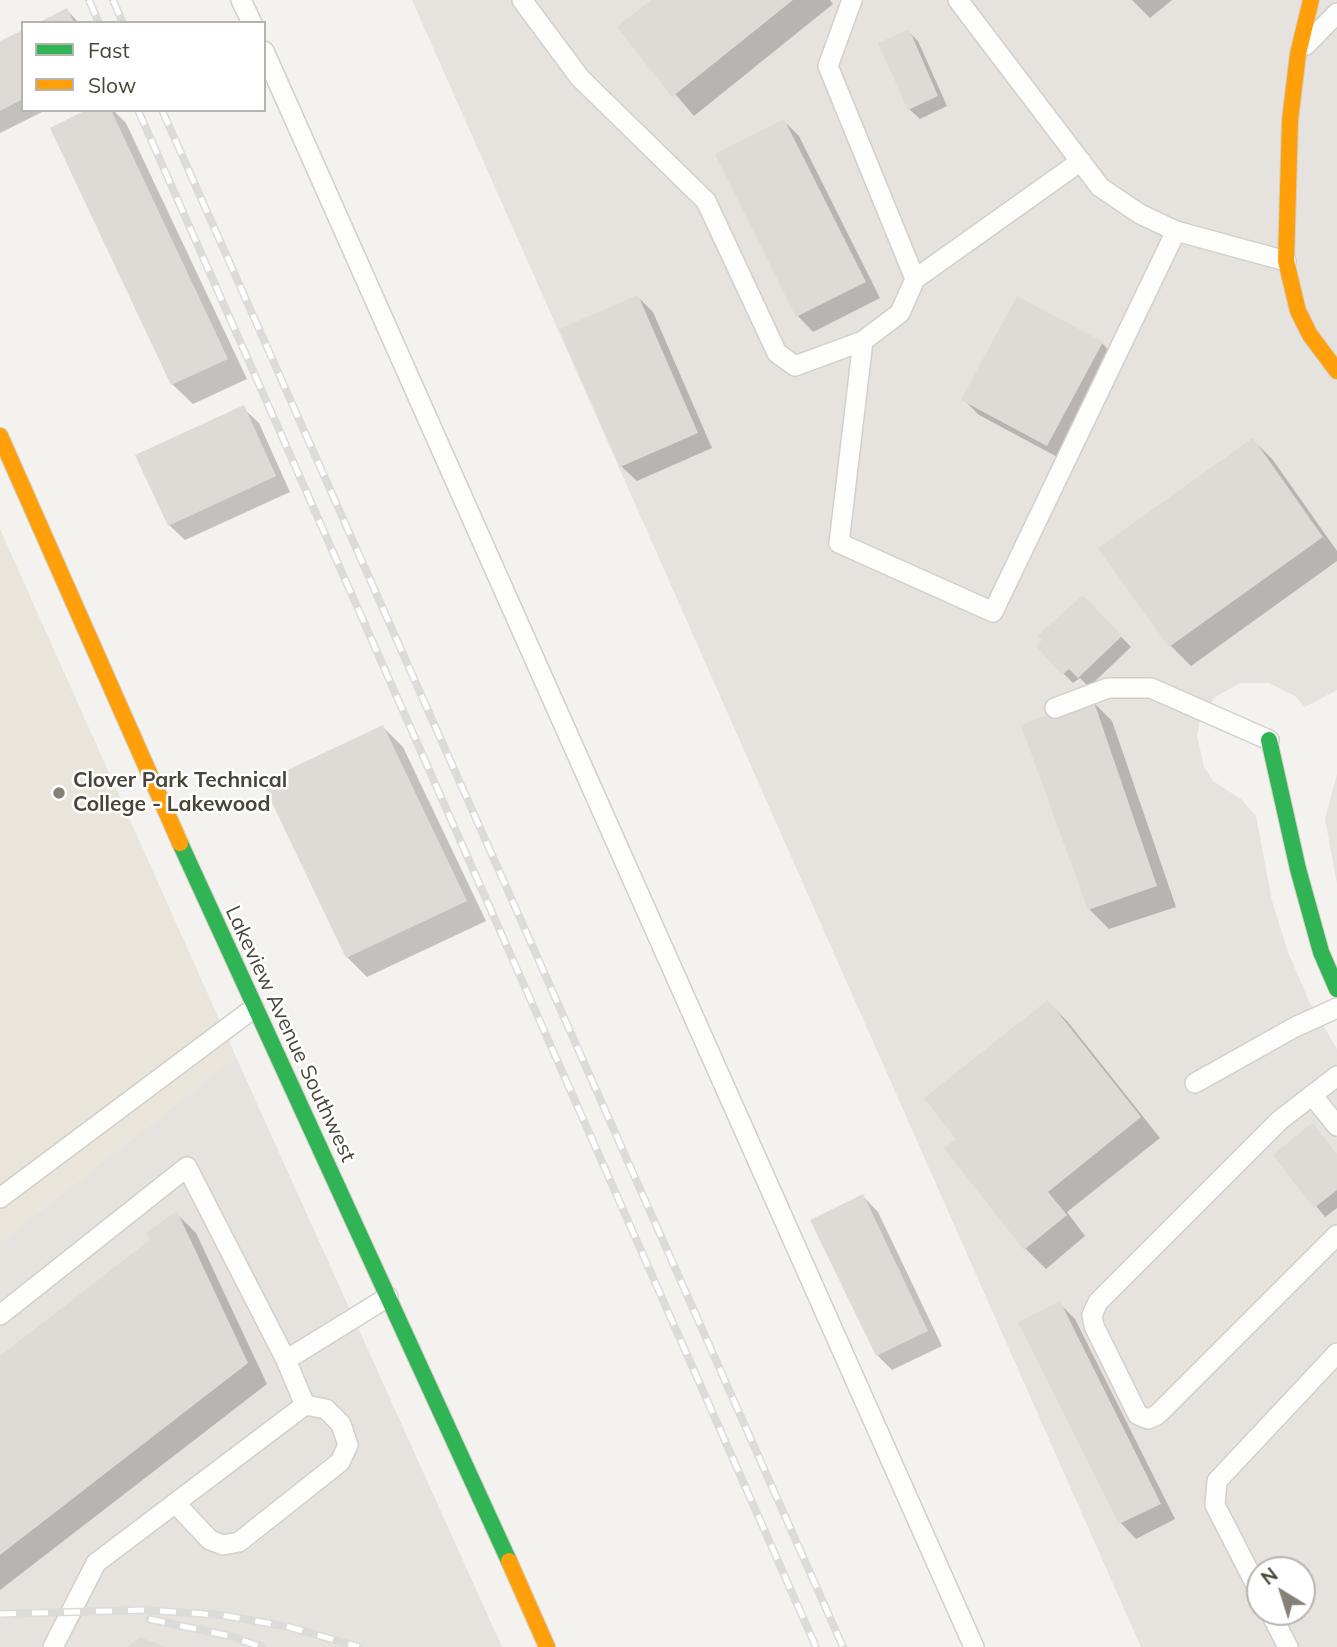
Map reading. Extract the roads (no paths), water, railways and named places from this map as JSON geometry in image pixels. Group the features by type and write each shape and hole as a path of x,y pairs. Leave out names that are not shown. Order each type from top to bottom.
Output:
{"street":[{"path":"1311,0 1298,54 1290,120 1286,261 1298,311 1334,361"},
{"name":"Lakeview Avenue Southwest","path":"0,436 254,1008 547,1647"},
{"path":"1269,740 1298,869 1321,952 1337,989"}],"lane":[{"path":"242,0 250,21"},
{"path":"522,0 580,78 706,201 777,352 795,366 863,341 900,313 915,279 1081,161"},
{"path":"852,0 828,66 915,279"},
{"path":"958,0 1100,187 1140,214 1176,231 1286,261"},
{"path":"1298,54 1337,13"},
{"path":"266,55 974,1647"},
{"path":"863,341 839,544 993,612 1176,231"},
{"path":"1055,708 1108,688 1151,688 1269,740"},
{"path":"1,1197 254,1008"},
{"path":"1195,1083 1295,1027 1337,1008"},
{"path":"1337,1076 1280,1120 1098,1303 1092,1315 1094,1326 1138,1415 1148,1419 1157,1415 1337,1235"},
{"path":"1312,1095 1337,1126"},
{"path":"0,1315 187,1167 286,1360 305,1405"},
{"path":"286,1360 388,1297"},
{"path":"1246,1566 1215,1505 1217,1481 1337,1353"},
{"path":"53,1647 96,1563 175,1503 305,1405 327,1409 341,1424 348,1445 340,1462 239,1542 223,1545 210,1540 175,1503"},
{"path":"1277,1626 1288,1647"}],"railway":[{"path":"89,0 98,21"},
{"path":"113,0 122,21"},
{"path":"139,112 816,1647"},
{"path":"163,112 843,1647"},
{"path":"0,1614 144,1610 221,1615 289,1627 359,1647"},
{"path":"149,1619 230,1636 261,1647"}],"place":[{"name":"Clover Park Technical College - Lakewood","path":"59,793"}]}
